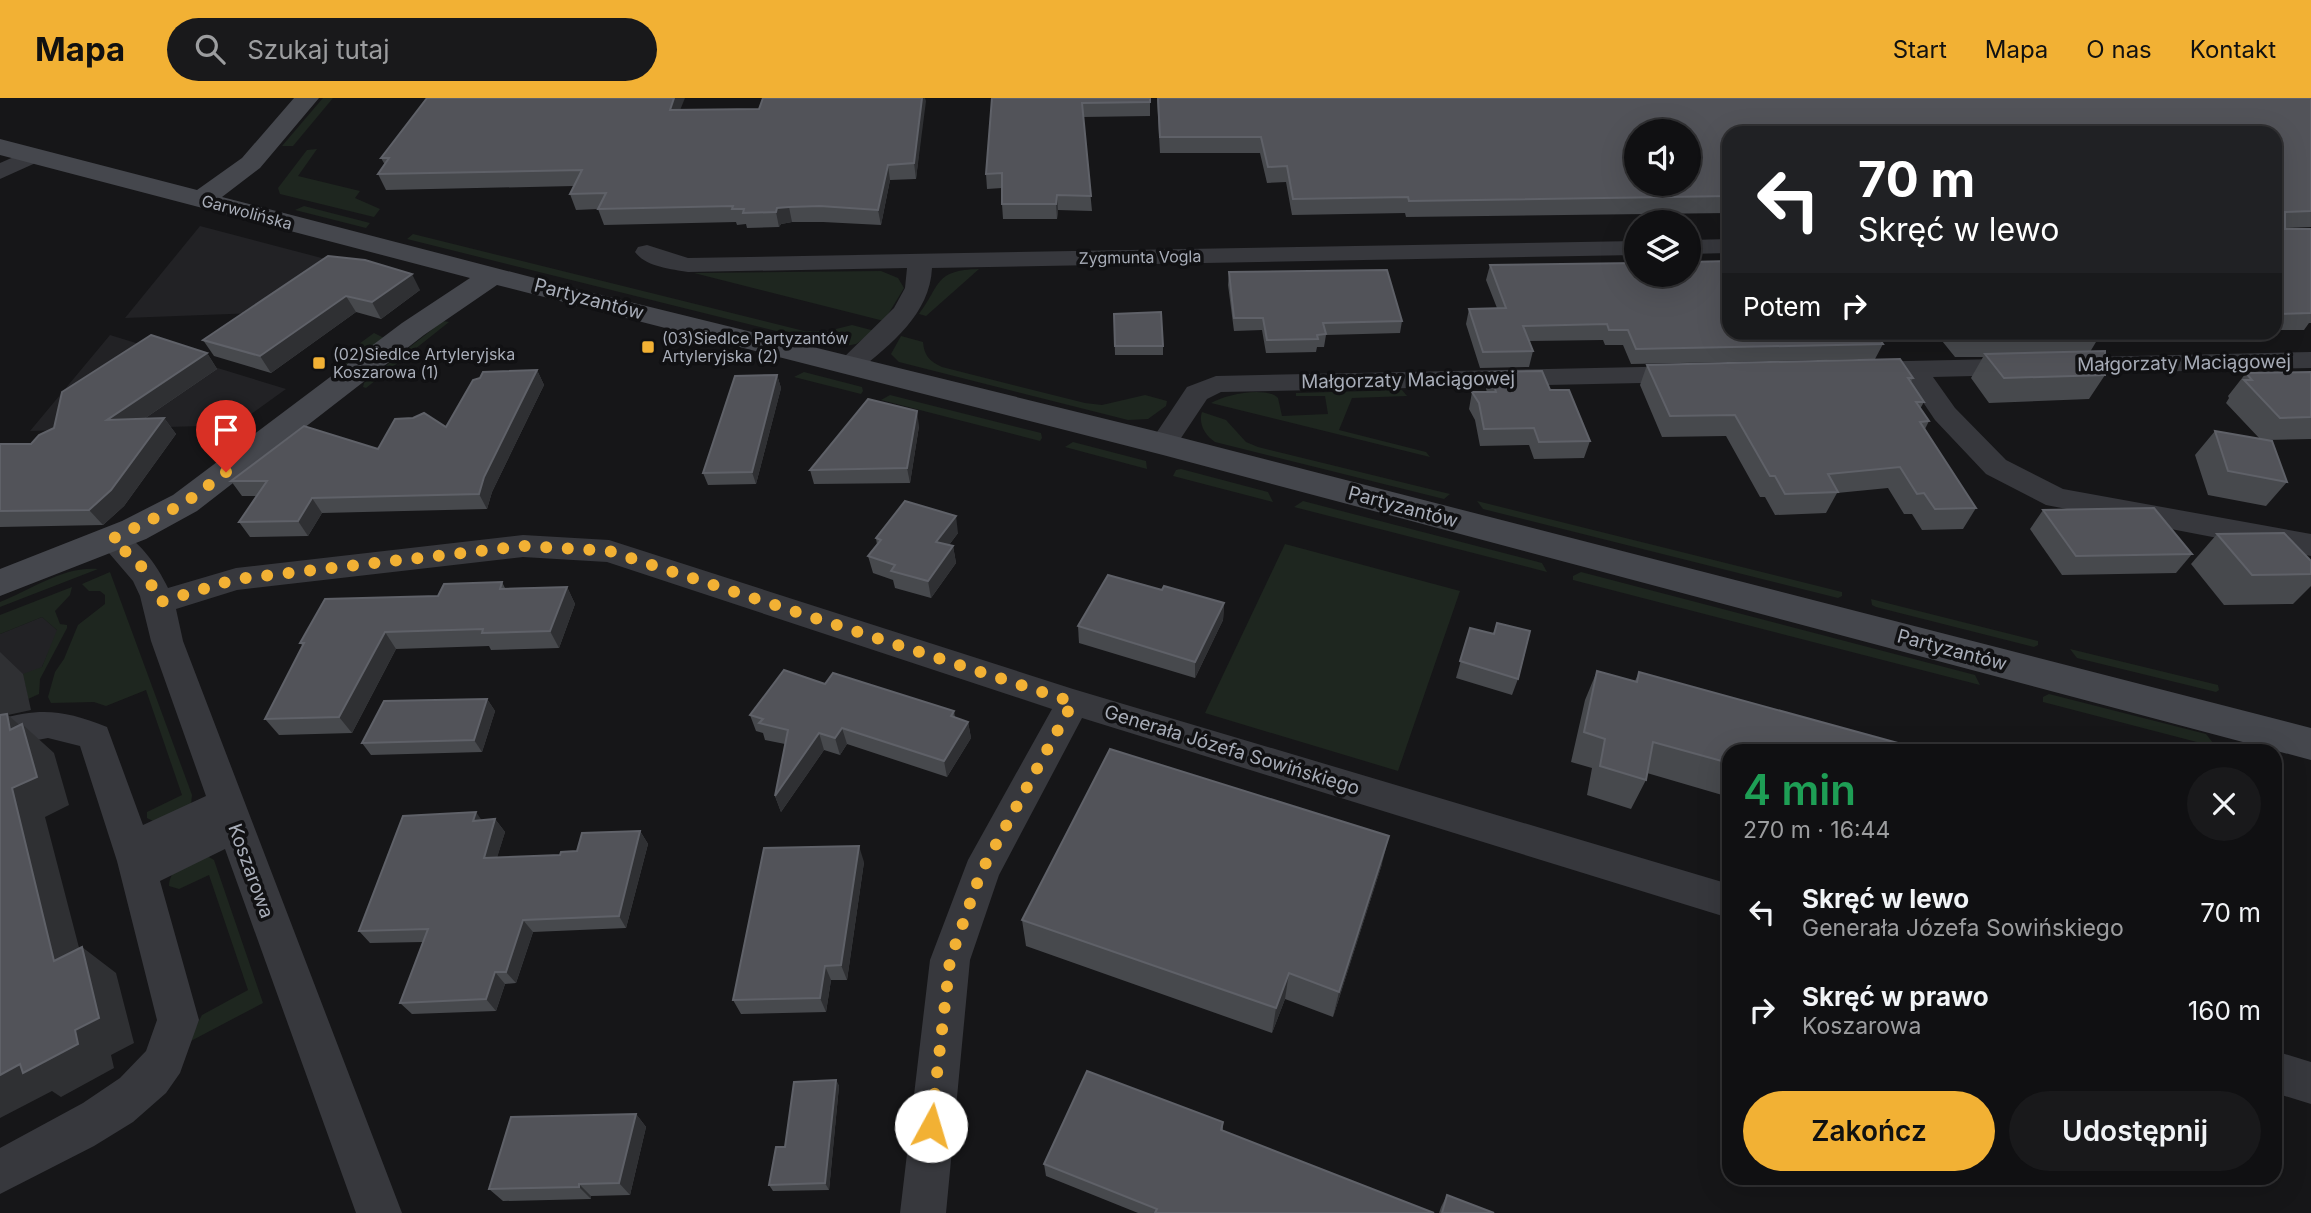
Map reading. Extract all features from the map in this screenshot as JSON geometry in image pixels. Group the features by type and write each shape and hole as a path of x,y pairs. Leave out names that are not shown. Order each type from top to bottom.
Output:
{"main road":[{"path":"201,200 251,163 307,98"},
{"name":"Garwolińska","path":"0,148 495,274"},
{"path":"0,583 112,539 185,503 414,329 495,274"},
{"name":"Partyzantów","path":"495,274 1163,444 2311,744"}],"street":[{"path":"0,172 32,156"},
{"path":"1701,247 1722,246"},
{"name":"Zygmunta Vogla","path":"647,252 666,261 688,265 1624,248"},
{"path":"849,365 886,334 905,311 918,287 920,261"},
{"name":"Małgorzaty Maciągowej","path":"1830,371 2311,360"},
{"path":"1914,369 1945,414 1996,467 2056,498 2311,545"},
{"name":"Małgorzaty Maciągowej","path":"1163,444 1197,393 1216,384 1719,373"},
{"name":"Koszarowa","path":"112,539 143,568 160,602 167,640 379,1213"},
{"name":"Generała Józefa Sowińskiego","path":"160,602 236,579 523,546 609,551 1073,702 1722,899"},
{"path":"923,1213 950,960 981,872 1073,702"},
{"path":"0,733 36,723 65,724 95,737 135,861 178,1020 172,1046 153,1077 113,1110 0,1172"},
{"path":"135,861 231,815"},
{"path":"2282,1074 2311,1083"}],"shaded area":[{"path":"323,98 333,98 293,146 282,146"},
{"path":"317,149 298,176 360,191 355,198 380,209 374,217 280,194 278,188 307,150"},
{"path":"304,206 370,223 366,228 295,210"},
{"path":"200,226 371,271 304,311 125,318"},
{"path":"413,234 804,331 828,331 852,325 875,331 856,344 840,347 407,239"},
{"path":"979,269 926,316 919,314 946,276 954,272"},
{"path":"881,271 898,278 904,288 884,321 694,273"},
{"path":"443,321 449,322 366,388 363,387 364,383"},
{"path":"374,333 384,338 348,365 337,360"},
{"path":"110,335 286,389 236,425 30,431"},
{"path":"901,336 923,342 928,357 942,367 1085,403 1102,405 1145,395 1167,401 1166,406 1148,419 1128,420 899,362 891,354"},
{"path":"804,372 862,387 863,391 861,394 794,377"},
{"path":"1402,390 1407,396 1352,398 1339,430 1426,452 1430,457 1211,403 1236,394 1265,392 1278,398 1282,416 1328,414 1325,396 1296,396 1296,393"},
{"path":"890,395 1041,433 1042,438 1040,441 881,400"},
{"path":"1202,412 1226,420 1246,442 1258,447 1450,494 1444,499 1215,442 1203,429"},
{"path":"1073,442 1146,461 1147,469 1065,447"},
{"path":"1181,469 1268,492 1273,502 1173,476 1176,470"},
{"path":"1303,501 1542,563 1547,572 1294,507"},
{"path":"1477,501 1842,592 1842,596 1838,598 1483,509"},
{"path":"1285,544 1460,591 1398,771 1205,713"},
{"path":"98,569 0,607 0,602 60,575"},
{"path":"110,572 192,795 191,805 153,821 147,818 147,812 182,795 146,690 106,706 94,702 51,703 48,697 55,672 64,659 78,625 105,604 105,595 100,591 89,591 82,584"},
{"path":"1581,572 1975,675 1980,685 1573,580 1573,576"},
{"path":"72,587 70,595 55,611 60,624 67,625 67,628 40,679 39,694 28,699 23,674 42,667 57,630 42,617 0,634 0,615"},
{"path":"1871,599 2038,641 2038,645 2034,647 1876,607 1872,605"},
{"path":"42,617 58,631 42,667 0,711 0,634"},
{"path":"2070,649 2218,685 2219,690 2216,692 2077,658"},
{"path":"2049,694 2206,734 2214,744 2204,744 2043,702 2043,697"},
{"path":"207,856 214,860 263,1003 187,1043 202,1015 248,990 209,875 179,889 169,886 177,869"}],"building":[{"path":"427,98 674,98 670,110 759,109 763,98 922,98 914,163 888,165 878,210 820,206 743,213 744,209 732,209 733,206 598,209 606,193 570,194 582,170 378,174 389,158 381,158"},
{"path":"992,98 1150,98 1150,102 1082,103 1091,196 1057,195 1056,204 1002,204 1002,173 986,174"},
{"path":"1158,98 2311,98 2311,211 2285,212 2285,229 2311,229 2311,313 2282,314 2282,126 1722,126 1722,196 1409,201 1408,197 1293,199 1287,166 1268,167 1261,137 1160,137"},
{"path":"328,256 365,260 412,274 372,302 346,296 260,356 203,340"},
{"path":"1722,261 1722,340 1880,340 1883,344 1636,349 1628,330 1609,330 1607,324 1523,326 1533,351 1483,352 1469,309 1506,308 1490,265 1624,263 1624,287 1701,287 1701,262"},
{"path":"1387,270 1402,321 1323,323 1326,334 1317,335 1318,339 1267,340 1263,318 1234,318 1229,272"},
{"path":"1161,312 1163,346 1115,346 1114,314"},
{"path":"151,335 207,353 107,420 164,418 111,490 89,510 0,511 0,444 31,444 39,435 54,428 62,392"},
{"path":"2105,351 2105,375 2004,378 1985,354"},
{"path":"1900,359 1913,378 1908,378 1924,402 1916,402 1929,421 1920,422 1976,508 1935,509 1924,493 1917,494 1900,467 1828,474 1838,492 1785,494 1775,476 1770,476 1735,415 1670,416 1647,365"},
{"path":"537,370 484,477 479,494 312,498 298,521 239,522 267,481 231,481 304,426 378,449 395,419 413,418 424,413 446,427 473,380 480,378 483,372"},
{"path":"1542,371 1550,390 1569,390 1590,441 1539,442 1534,428 1484,429 1479,403 1472,392 1496,392 1490,372"},
{"path":"2311,372 2311,417 2280,418 2244,380 2252,380 2246,373"},
{"path":"777,375 752,472 703,473 735,376"},
{"path":"868,399 917,411 907,468 810,470"},
{"path":"2215,431 2272,441 2287,482 2228,471"},
{"path":"905,501 956,516 936,542 953,546 928,581 891,571 895,565 868,556 881,540 876,538"},
{"path":"2154,508 2192,554 2076,556 2043,510"},
{"path":"2284,533 2311,561 2311,574 2252,575 2217,534"},
{"path":"1108,575 1162,590 1164,586 1224,603 1195,662 1078,626"},
{"path":"502,582 500,589 567,587 550,631 482,633 483,629 385,632 339,717 265,719 304,643 300,643 325,599 438,596 444,584"},
{"path":"1497,623 1530,631 1518,679 1460,661 1470,628 1494,634"},
{"path":"784,670 825,684 833,673 954,711 951,716 968,722 944,761 842,728 835,738 819,733 775,796 788,730 759,723 763,719 750,715"},
{"path":"1597,671 1637,682 1639,672 1901,744 1722,744 1722,761 1653,742 1646,780 1600,766 1605,739 1584,732"},
{"path":"487,699 474,740 362,743 384,701"},
{"path":"7,714 10,730 22,724 37,777 12,788 54,961 82,947 99,1018 75,1030 78,1044 23,1073 20,1064 0,1075 0,715"},
{"path":"1110,749 1389,836 1339,992 1289,973 1276,1008 1022,920"},
{"path":"476,812 473,821 495,819 484,858 560,855 561,852 577,851 582,833 640,831 619,916 523,920 506,972 495,972 486,999 400,1003 428,929 359,931 403,816"},
{"path":"859,846 841,965 825,966 820,998 733,1000 764,848"},
{"path":"1087,1071 1223,1122 1221,1130 1434,1213 1155,1213 1157,1209 1044,1164"},
{"path":"836,1080 825,1183 769,1185 776,1147 785,1147 794,1082"},
{"path":"636,1114 619,1183 579,1184 579,1187 489,1189 511,1117"},
{"path":"1447,1195 1494,1213 1442,1213"}],"place":[{"name":"(03)Siedlce Partyzantów Artyleryjska (2)","path":"648,347"},
{"name":"(02)Siedlce Artyleryjska Koszarowa (1)","path":"319,363"}],"route":[{"path":"226,472 185,503 112,539 143,568 160,602 236,579 523,546 609,551 1073,702 981,872 950,960 931,1126"}]}
